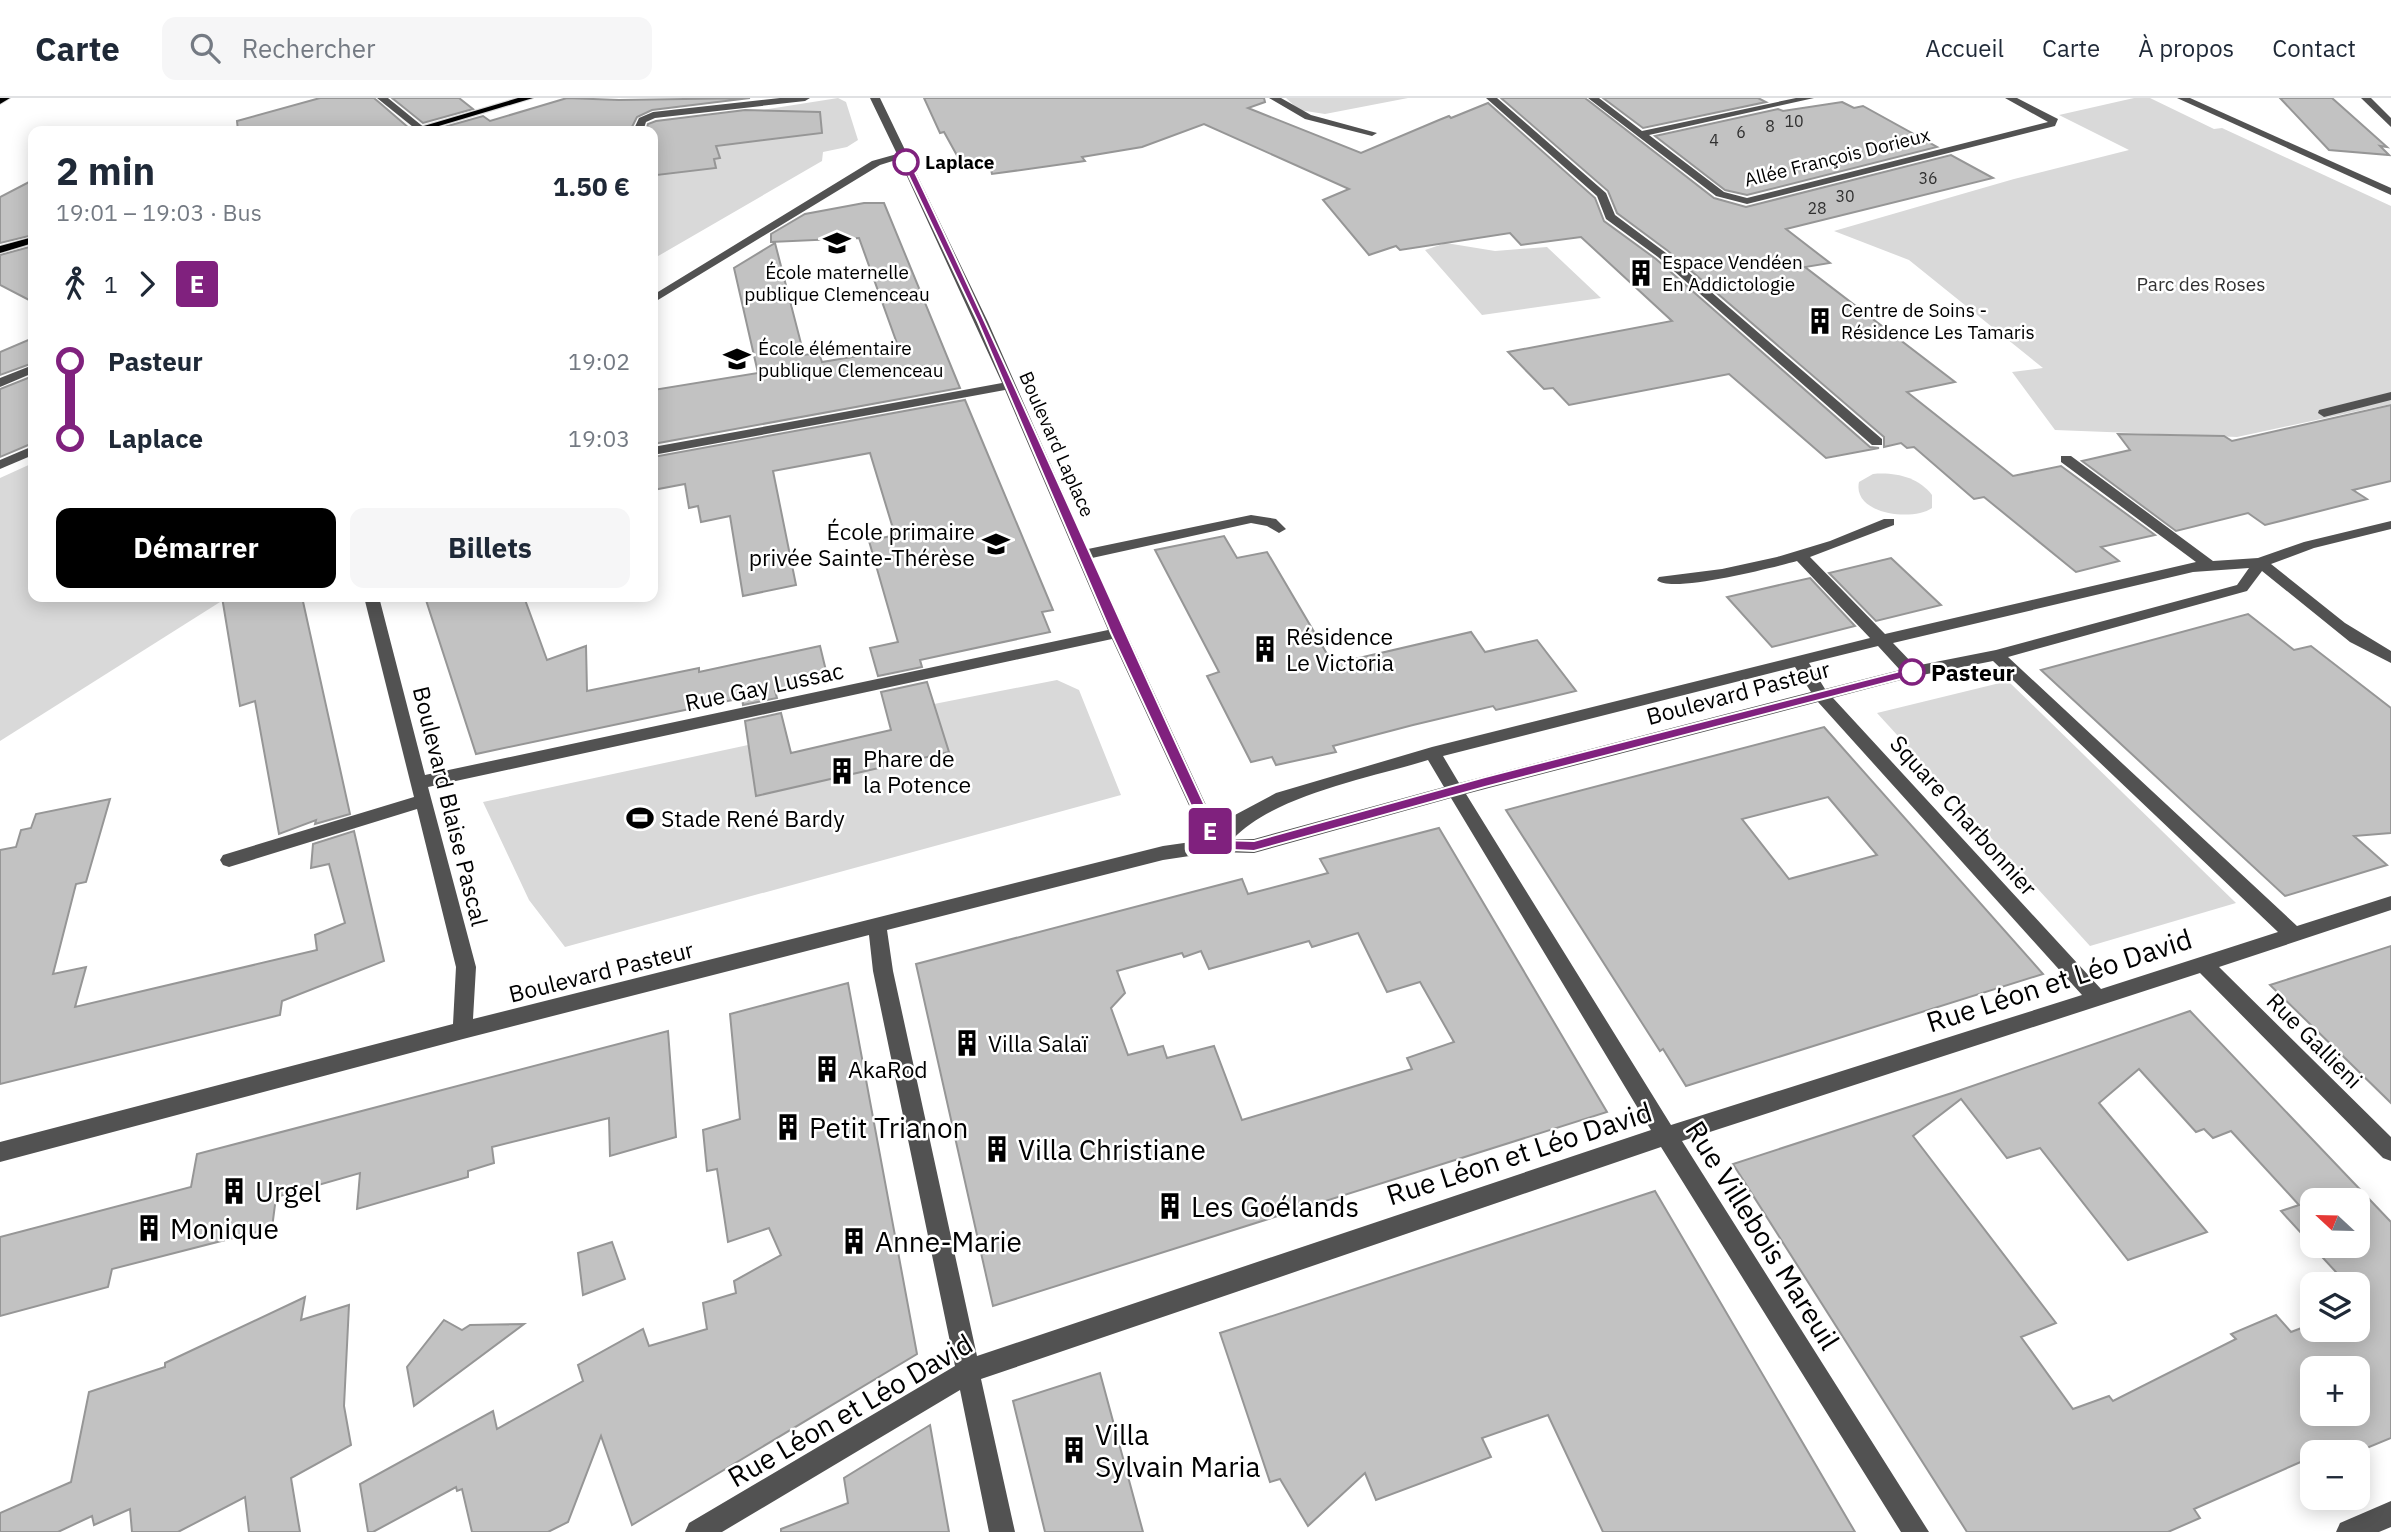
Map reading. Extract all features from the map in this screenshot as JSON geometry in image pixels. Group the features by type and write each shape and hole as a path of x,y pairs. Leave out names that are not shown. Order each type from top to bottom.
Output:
{"main road":[{"path":"0,101 5,98"},
{"path":"431,126 528,98"},
{"path":"0,250 28,242"}],"street":[{"path":"382,98 413,126"},
{"path":"640,126 642,120 653,115 805,98"},
{"name":"Boulevard Laplace","path":"875,98 1009,386 1117,633 1216,845"},
{"path":"1275,98 1308,117 1372,133"},
{"path":"1492,98 1602,195 1611,217 1662,255 1877,442"},
{"name":"Allée François Dorieux","path":"1593,98 1720,194 1747,201 2052,124 2053,118 2010,98"},
{"path":"1641,134 1809,98"},
{"path":"2182,98 2391,192"},
{"path":"2366,98 2391,124"},
{"path":"658,297 876,163 903,155"},
{"path":"0,383 28,371"},
{"path":"658,450 1009,386"},
{"path":"2324,413 2391,396"},
{"path":"0,465 28,452"},
{"path":"2066,459 2209,565"},
{"path":"1083,555 1251,519 1271,522 1279,529"},
{"path":"1664,580 1704,578 1750,570 1852,539 1888,522"},
{"name":"Boulevard Pasteur","path":"1216,845 1239,821 1282,799 1432,752 1880,640 2193,566 2260,563 2309,545 2391,525"},
{"path":"1800,556 1912,672"},
{"path":"2260,563 2294,587 2358,641 2391,658"},
{"name":"Boulevard Pasteur","path":"0,1152 463,1030 1163,853 1216,845 1254,846 1912,672 1996,655 2242,588 2260,563"},
{"name":"Boulevard Blaise Pascal","path":"372,602 466,967 463,1030"},
{"name":"Rue Gay Lussac","path":"229,860 423,791 1117,633"},
{"path":"1996,655 2293,934"},
{"name":"Square Charbonnier","path":"1799,661 1822,696 2098,999"},
{"name":"Rue Villebois Mareuil","path":"1432,752 1666,1135 1916,1532"},
{"name":"Rue Léon et Léo David","path":"698,1532 969,1371 1666,1135 1712,1123 2391,903"},
{"path":"877,927 883,971 1002,1532"},
{"name":"Rue Gallieni","path":"2204,964 2391,1151"},
{"path":"2349,1532 2391,1514"}],"green space":[{"path":"838,98 846,102 858,140 847,147 823,152 822,161 658,256 658,148 750,112"},
{"path":"1286,98 1408,98 1325,114 1299,110"},
{"name":"Parc des Roses","path":"2134,98 2150,98 2214,129 2222,128 2391,206 2391,404 2237,437 2055,430 2012,372 2043,368 1909,260 1834,231 2014,179 2129,150 2059,115"},
{"path":"1446,243 1495,251 1547,247 1601,298 1482,315 1425,250"},
{"path":"28,465 28,602 220,602 0,741 0,478"},
{"path":"1873,474 1898,475 1920,484 1932,495 1932,508 1923,512 1898,514 1874,508 1865,502 1859,493 1859,482"},
{"path":"1057,680 1079,690 1121,795 565,947 529,900 483,802 748,745 756,796 834,778 836,781 852,777 852,774 934,704"},
{"path":"2008,681 2236,903 2090,946 1877,713"}],"building":[{"path":"320,98 374,98 407,126 238,126 237,121"},
{"path":"392,98 459,98 473,109 423,123"},
{"path":"567,98 750,98 652,110 637,117 632,126 448,126 483,116 490,121"},
{"path":"924,98 1264,98 1265,102 1248,108 1361,153 1449,116 1451,118 1488,103 1595,198 1604,221 1656,259 1870,447 1879,448 1826,458 1729,374 1569,405 1553,388 1544,389 1508,352 1672,321 1581,237 1521,245 1510,233 1400,250 1396,246 1369,255 1323,200 1349,189 1204,124 1142,147 1082,157 1085,161 992,174 990,166 965,170 944,132 940,133"},
{"path":"1501,98 1585,98 1714,198 1746,207 1951,155 1993,178 1786,229 1830,263 1805,267 1955,382 1907,392 2013,476 2061,466 2155,535 2101,547 2119,561 2076,572 1984,497 1974,499 1914,447 1907,448 1901,443 1884,447 1884,437 1668,251 1617,213 1608,191"},
{"path":"1603,98 1758,98 1766,102 1643,128"},
{"path":"2280,98 2332,98 2387,147 2380,146 2389,155 2329,150"},
{"path":"1842,102 1854,108 1863,106 1937,147 1747,195 1725,190 1655,136 1778,109 1783,111"},
{"path":"745,110 820,112 822,133 716,146 720,158 714,159 716,168 658,175 658,126 647,126 656,121"},
{"path":"28,183 28,236 0,243 0,197"},
{"path":"864,203 884,203 960,388 658,443 658,389 758,373 734,268 775,243 804,355 819,353 822,362 899,349 859,238 771,242 771,234 805,214"},
{"path":"28,247 28,299 0,285 0,255"},
{"path":"28,340 28,365 0,375 0,352"},
{"path":"28,378 28,445 0,457 0,389"},
{"path":"965,400 1053,610 1042,612 1050,632 920,660 922,667 878,676 870,648 898,642 869,541 895,535 870,453 773,471 796,585 743,596 730,516 701,522 698,506 689,508 685,484 658,489 658,456"},
{"path":"2391,405 2391,481 2353,490 2367,499 2265,525 2248,513 2176,531 2082,461 2130,450 2118,434 2224,436 2232,441"},
{"name":"Résidence Le Victoria","path":"1224,536 1237,558 1267,552 1333,664 1471,632 1485,652 1537,640 1576,691 1496,710 1493,706 1413,725 1333,746 1336,752 1276,765 1272,757 1251,762 1207,676 1219,672 1155,550"},
{"path":"1891,558 1941,605 1876,621 1829,573"},
{"path":"1810,578 1855,626 1772,647 1727,597"},
{"path":"223,602 303,602 350,814 315,824 316,820 279,834 255,701 240,706"},
{"path":"427,602 526,602 547,660 586,646 587,691 699,668 699,672 820,646 828,679 775,691 777,698 743,705 742,698 476,754"},
{"path":"2248,614 2294,650 2311,646 2391,708 2391,833 2354,836 2387,865 2285,896 2041,670"},
{"path":"927,682 949,752 756,796 745,721 781,713 791,753 891,730 881,692"},
{"path":"1824,727 2043,974 1686,1086 1663,1049 1660,1051 1506,810","holes":["1828,797 1877,855 1789,879 1742,819"]},
{"path":"110,799 86,882 76,884 53,974 86,967 75,1007 317,950 315,935 345,923 329,864 311,868 313,844 354,831 384,961 282,1001 280,1015 0,1084 0,850 16,847 21,830 31,828 36,814"},
{"path":"1439,828 1607,1112 993,1306 916,964 1242,879 1248,894 1328,873 1320,859","holes":["1358,933 1387,992 1420,982 1454,1042 1407,1058 1412,1069 1242,1120 1214,1046 1167,1058 1163,1046 1128,1055 1111,1008 1125,993 1117,971 1182,953 1184,957 1201,951 1209,969 1309,941 1312,947"]},
{"path":"2391,946 2391,1103 2270,985"},
{"path":"848,983 917,1354 632,1525 601,1436 568,1522 548,1532 472,1532 462,1489 457,1491 456,1487 373,1532 368,1532 360,1484 493,1411 497,1429 583,1381 578,1365 643,1329 649,1346 707,1329 703,1303 736,1293 734,1281 781,1255 769,1228 728,1242 717,1169 707,1171 703,1130 740,1119 730,1014"},
{"path":"2190,1011 2359,1188 2300,1188 2300,1232 2281,1211 2299,1205 2231,1131 2213,1138 2204,1129 2196,1132 2139,1069 2099,1103 2207,1232 2128,1260 2040,1148 2007,1158 1961,1099 1913,1136 2056,1323 2021,1337 2073,1409 2109,1396 2113,1401 2236,1339 2231,1334 2276,1315 2291,1332 2300,1329 2300,1342 2370,1342 2370,1272 2336,1272 2323,1258 2370,1258 2370,1200 2391,1222 2391,1438 2370,1447 2370,1440 2300,1440 2300,1462 2194,1509 2200,1518 2168,1532 1967,1532 1733,1164 1955,1092"},
{"path":"668,1031 676,1137 610,1156 609,1118 492,1147 494,1163 468,1171 468,1177 357,1209 360,1173 276,1197 272,1228 112,1269 108,1287 0,1316 0,1237 191,1187 197,1154"},
{"path":"1655,1191 1855,1532 1603,1532 1548,1415 1482,1438 1491,1457 1376,1500 1365,1473 1308,1526 1280,1479 1270,1482 1220,1333"},
{"path":"612,1242 625,1279 583,1295 578,1253"},
{"path":"305,1297 301,1320 349,1305 344,1406 351,1445 291,1478 300,1532 249,1532 245,1497 178,1532 132,1532 130,1509 94,1525 92,1516 58,1532 0,1532 0,1513 71,1482 89,1392 165,1367 165,1363"},
{"path":"444,1320 462,1330 470,1325 524,1324 414,1406 407,1367"},
{"name":"Villa Sylvain Maria","path":"1100,1373 1143,1532 1045,1532 1013,1401"},
{"path":"930,1425 949,1532 781,1532 781,1529 848,1503 844,1478"}],"bus line":[{"name":"E","path":"906,162 982,322 1117,633 1216,845 1254,846 1485,782 1912,672"}],"place":[{"name":"Laplace","path":"906,162"},
{"name":"École maternelle publique Clemenceau","path":"837,243"},
{"name":"Espace Vendéen En Addictologie","path":"1641,273"},
{"name":"Centre de Soins - Résidence Les Tamaris","path":"1820,321"},
{"name":"École élémentaire publique Clemenceau","path":"737,359"},
{"name":"École primaire privée Sainte-Thérèse","path":"996,544"},
{"name":"Résidence Le Victoria","path":"1265,649"},
{"name":"Pasteur","path":"1912,672"},
{"name":"Phare de la Potence","path":"842,771"},
{"name":"Stade René Bardy","path":"640,818"},
{"name":"Villa Salaï","path":"967,1043"},
{"name":"AkaRod","path":"827,1069"},
{"name":"Petit Trianon","path":"788,1127"},
{"name":"Villa Christiane","path":"997,1149"},
{"name":"Urgel","path":"234,1191"},
{"name":"Les Goélands","path":"1170,1206"},
{"name":"Monique","path":"149,1228"},
{"name":"Anne-Marie","path":"854,1241"},
{"name":"Villa Sylvain Maria","path":"1074,1450"}]}
